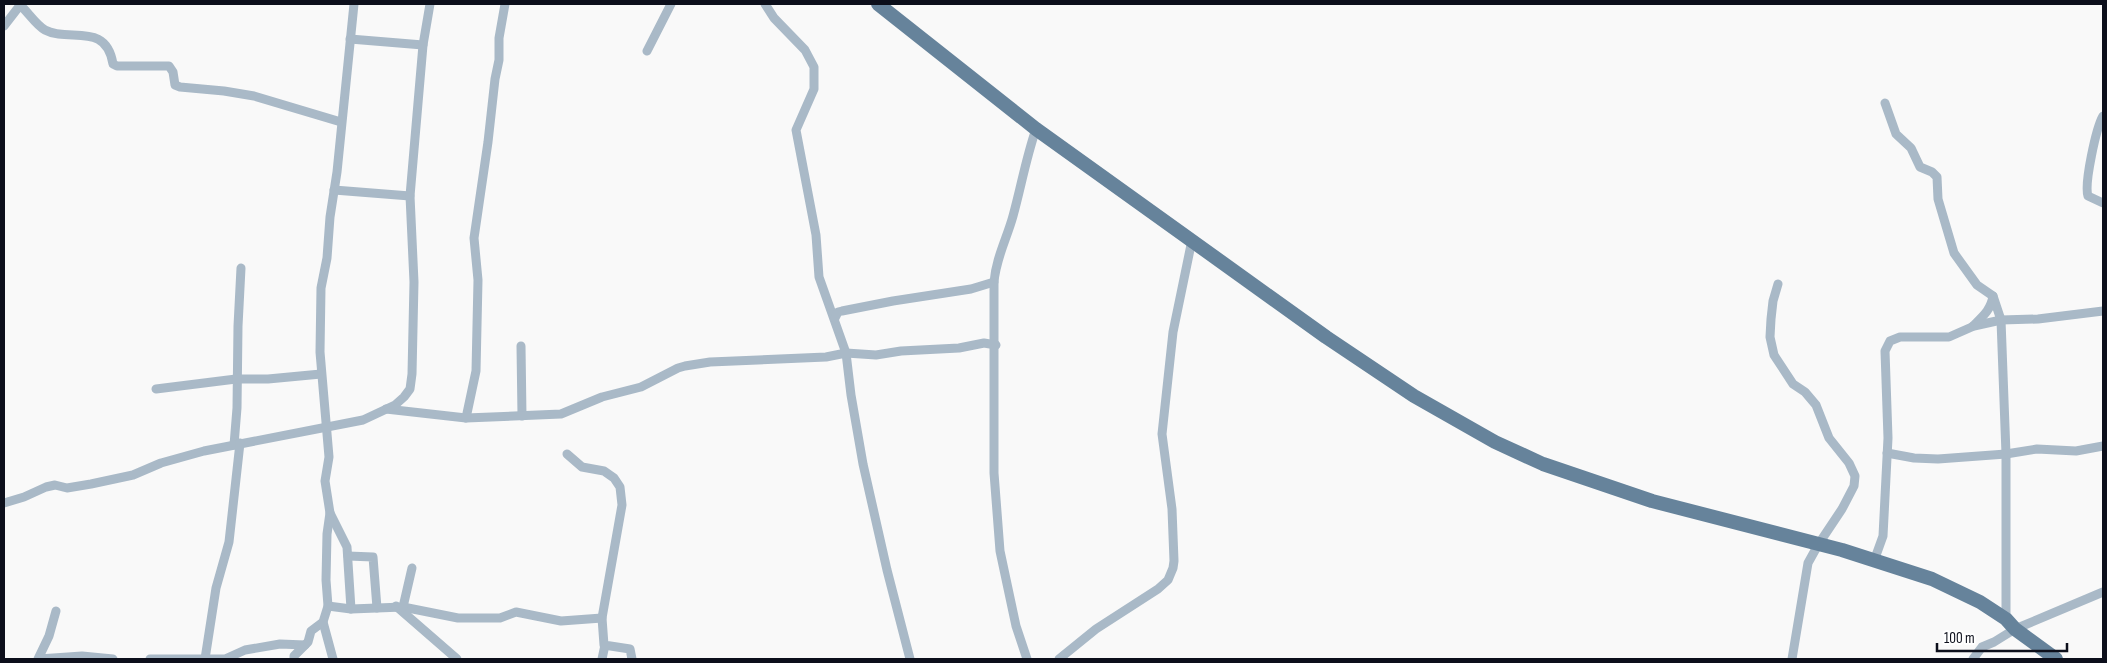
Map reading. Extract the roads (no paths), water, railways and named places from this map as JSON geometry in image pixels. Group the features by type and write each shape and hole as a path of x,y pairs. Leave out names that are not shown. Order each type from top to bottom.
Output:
{"main road":[{"path":"878,4 1036,130 1326,337 1414,396 1495,442 1543,464 1652,501 1842,550 1932,579 1980,602 2056,659"}],"street":[{"path":"4,26 20,4 45,30 80,35 101,42 109,48 113,64 117,66 168,66 173,72 174,83 180,87 254,96 342,122"},
{"path":"333,659 323,622 328,606 326,580 327,534 330,512 325,481 329,457 321,374 321,288 327,258 354,4"},
{"path":"4,503 24,497 46,487 55,485 67,488 122,478 162,463 237,444 363,420 395,405 404,397 411,382 414,282 410,196 423,45 430,4"},
{"path":"466,418 476,371 478,271 474,238 505,4"},
{"path":"647,51 671,4"},
{"path":"766,4 774,18 805,50 814,67 814,88 797,125 797,133 816,235 819,277 846,353 863,464 887,570 910,659"},
{"path":"350,39 423,45"},
{"path":"1886,104 1896,134 1911,148 1920,166 1937,177 1936,191 1940,209 1954,253 1977,285 1993,296 2001,320 2011,624"},
{"path":"2103,116 2096,133 2086,186 2088,196 2103,203"},
{"path":"1027,659 1016,626 998,535 997,496 994,473 996,458 993,365 996,345 994,282 997,262 1012,218 1028,150 1036,130"},
{"path":"334,190 410,196"},
{"path":"1059,659 1096,629 1158,590 1165,584 1173,568 1172,509 1162,434 1173,332 1192,240"},
{"path":"205,659 216,588 229,542 237,444 236,379 241,268"},
{"path":"834,318 838,312 842,311 972,289 994,282"},
{"path":"1778,284 1773,301 1771,319 1770,337 1774,355 1793,384 1805,392 1816,405 1829,438 1849,463 1855,475 1854,486 1842,509 1818,545 1807,566 1804,596 1792,659"},
{"path":"1970,328 1992,305 1993,296"},
{"path":"1874,561 1883,536 1889,421 1886,386 1887,344 1900,336 1949,337 1970,328 2001,320 2038,319 2103,311"},
{"path":"384,409 466,418 561,414 602,397 641,387 678,368 710,362 826,357 846,353 876,355 901,351 959,348 984,343 996,345"},
{"path":"521,346 522,416"},
{"path":"156,389 236,379 268,379 321,374"},
{"path":"1887,454 1938,459 2006,454 2037,449 2076,451 2103,446"},
{"path":"567,454 582,467 610,474 617,482 622,495 622,505 602,618 604,645 602,659"},
{"path":"330,512 346,544 351,609"},
{"path":"348,556 373,557 377,608"},
{"path":"399,606 412,568"},
{"path":"1973,659 1982,647 1994,642 2011,624 2103,592"},
{"path":"328,606 351,609 399,606 458,618 500,618 516,612 561,622 602,618"},
{"path":"399,606 457,659"},
{"path":"56,611 49,636 39,659 82,656 113,659"},
{"path":"294,659 294,656 305,645 311,631 323,622"},
{"path":"150,659 226,659 245,650 280,644 305,645"},
{"path":"604,645 630,649 632,659"}]}
